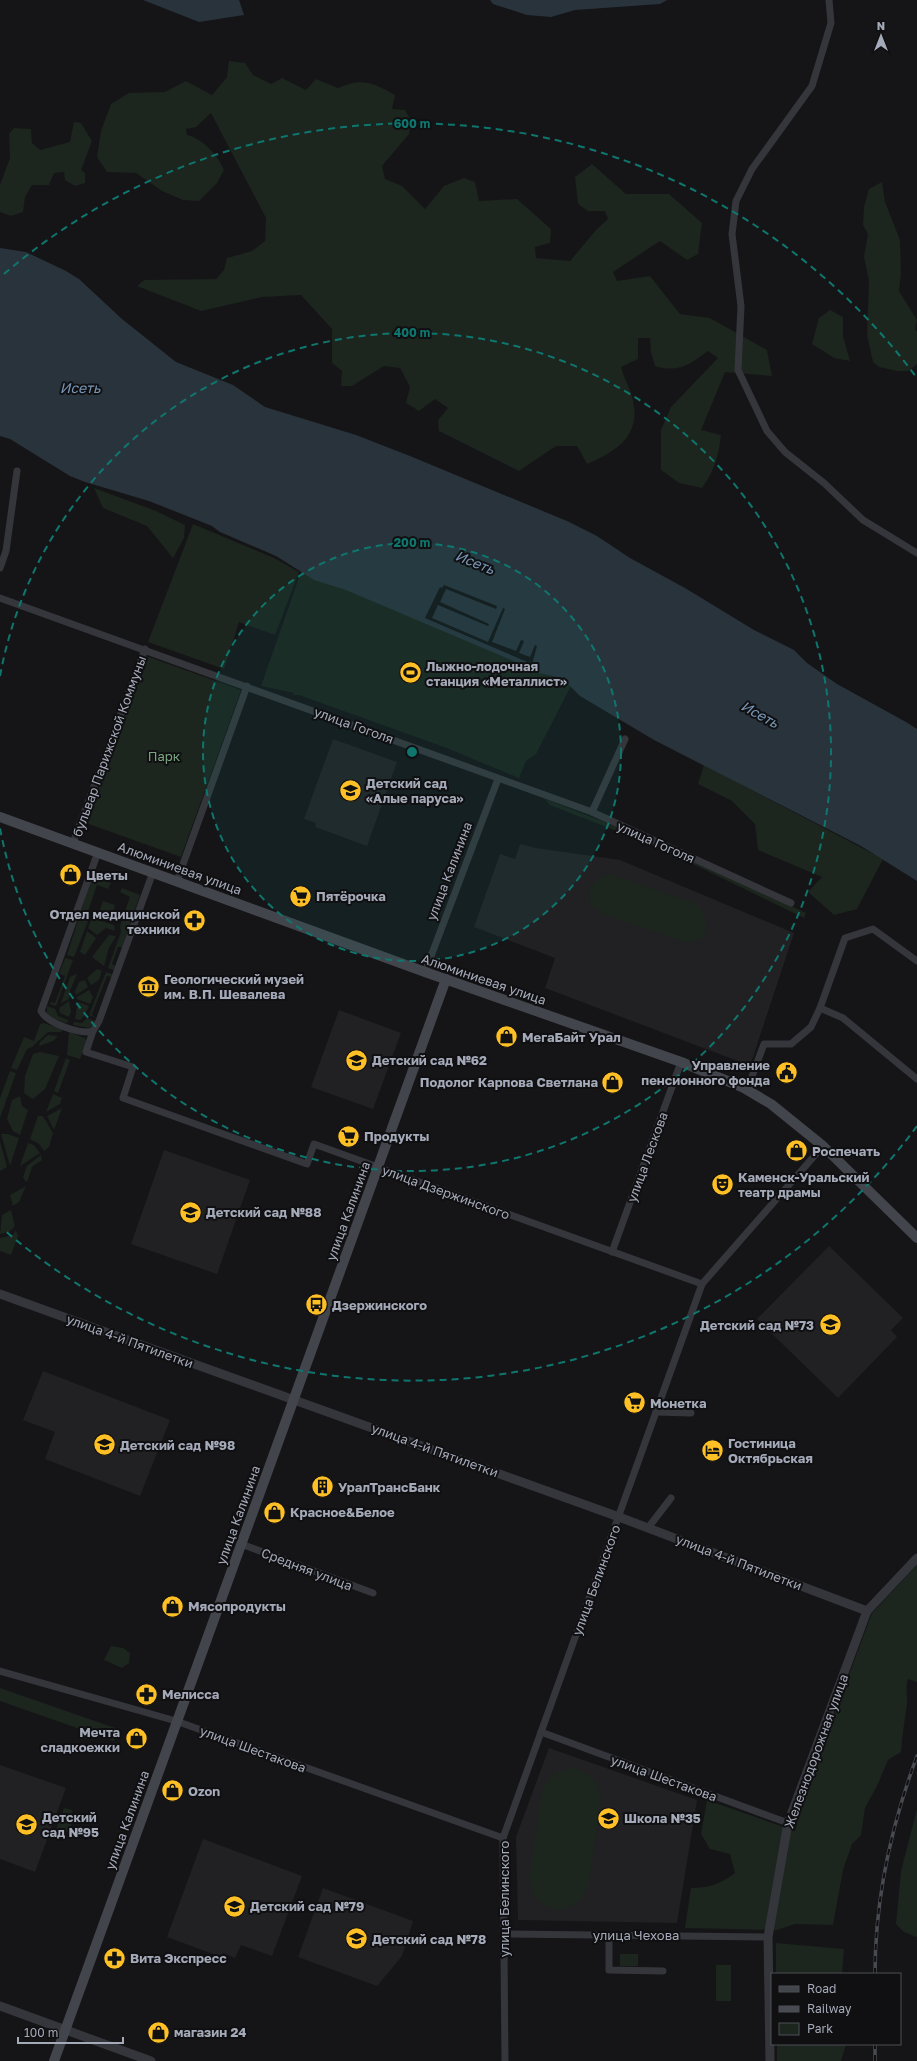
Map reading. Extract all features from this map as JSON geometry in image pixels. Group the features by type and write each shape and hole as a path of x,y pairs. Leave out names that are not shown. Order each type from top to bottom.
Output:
{"main road":[{"name":"Алюминиевая улица","path":"0,817 425,972 681,1062 747,1090 771,1104 823,1146 917,1238"},
{"name":"улица Калинина","path":"54,2061 446,979"}],"street":[{"path":"829,0 831,23 812,86 752,169 736,201 732,234 741,306 738,370 767,431 784,452 824,483 863,520 917,553"},
{"path":"0,568 6,551 17,471"},
{"name":"улица Гоголя","path":"0,598 145,649 498,779 592,812 791,902"},
{"name":"бульвар Парижской Коммуны","path":"73,843 145,649"},
{"path":"177,881 247,686"},
{"path":"592,812 625,739"},
{"name":"улица Калинина","path":"425,972 498,779"},
{"name":"бульвар Парижской Коммуны","path":"93,1031 86,1034 52,1022 44,1017 41,1011 64,941 98,852"},
{"path":"93,1031 99,1021 153,872"},
{"path":"747,1090 764,1044 791,1044 811,1027 820,1008 845,938 873,929 917,961"},
{"path":"820,1008 843,1018 917,1079"},
{"name":"улица Дзержинского","path":"93,1031 86,1052 133,1068 124,1098 307,1164 314,1144 702,1284"},
{"name":"улица Лескова","path":"612,1252 681,1062"},
{"name":"улица Белинского","path":"505,2061 503,1838 702,1284 823,1146"},
{"name":"улица 4-й Пятилетки","path":"0,1294 619,1517 867,1611"},
{"path":"656,1412 691,1413"},
{"path":"648,1528 671,1498"},
{"name":"Средняя улица","path":"241,1544 373,1593"},
{"name":"Железнодорожная улица","path":"770,2061 768,1937 788,1823 867,1611 917,1558"},
{"name":"улица Шестакова","path":"0,1671 176,1721 503,1838"},
{"name":"улица Шестакова","path":"541,1732 788,1823"},
{"name":"улица Чехова","path":"504,1934 768,1937"},
{"path":"609,1935 609,1970 663,1971"},
{"path":"0,2006 151,2061"}],"shaded area":[{"name":"Детский сад «Алые паруса»","path":"333,739 397,762 367,846 315,827 316,823 304,819"},
{"path":"520,844 536,848 620,860 794,933 751,1063 743,1063 545,988 555,958 474,927 500,854 515,859"},
{"name":"Детский сад №62","path":"339,1010 401,1033 373,1109 311,1087"},
{"name":"Детский сад №88","path":"164,1150 250,1180 217,1274 131,1244"},
{"name":"Детский сад №73","path":"829,1246 903,1318 891,1330 897,1337 838,1398 757,1319"},
{"name":"Детский сад №98","path":"43,1371 170,1420 140,1496 45,1459 55,1432 23,1420"},
{"name":"Школа №35","path":"549,1748 697,1800 677,1923 518,1920 516,1837"},
{"name":"Детский сад №95","path":"0,1765 66,1788 35,1872 0,1859"},
{"name":"Детский сад №79","path":"203,1839 302,1876 272,1956 241,1945 235,1958 223,1953 221,1957 167,1937"},
{"name":"Детский сад №78","path":"323,1888 413,1921 402,1956 377,1986 298,1957"}],"green space":[{"path":"229,61 245,63 253,75 271,84 282,78 306,90 316,79 338,88 361,82 381,87 395,95 392,109 405,110 411,121 409,134 382,166 385,179 402,186 425,209 444,186 464,178 475,182 479,201 517,199 551,229 550,243 535,247 536,258 570,261 596,230 608,219 605,211 588,211 578,204 575,177 592,164 626,194 669,194 702,223 698,254 687,260 660,241 613,272 617,281 650,276 680,314 710,318 767,350 772,376 725,372 701,430 721,435 715,463 710,476 702,488 679,483 661,470 661,430 671,407 718,358 708,351 689,364 671,369 663,368 655,366 651,352 650,338 638,338 638,359 621,367 632,397 634,414 633,424 624,442 607,454 587,464 577,446 556,446 519,471 439,431 438,420 448,408 435,399 419,411 406,403 410,387 400,368 384,366 352,386 341,386 342,371 332,363 332,329 301,295 262,297 201,311 137,286 144,280 216,279 224,270 227,258 252,251 265,241 266,218 211,113 196,127 186,129 187,135 204,143 214,153 224,170 217,183 199,201 183,200 162,191 136,173 107,172 97,157 101,131 111,104 129,93 165,92 186,81 212,95 227,77"},
{"path":"74,122 81,123 92,141 81,170 85,173 85,183 75,186 65,180 64,172 54,173 49,185 32,185 25,197 23,212 11,216 0,212 0,185 10,158 9,134 14,128 31,129 32,143 40,150 70,142"},
{"path":"882,182 885,202 900,240 901,273 899,291 917,320 915,329 917,332 917,364 908,371 897,371 879,367 873,362 867,335 869,281 864,257 868,234 863,225 864,207 869,189"},
{"path":"830,310 843,317 843,336 850,361 834,358 812,344 819,318"},
{"path":"94,488 156,511 185,525 184,538 173,558 147,526 103,508"},
{"path":"193,524 274,558 299,572 275,635 239,622 224,669 148,642"},
{"name":"Лыжно-лодочная станция «Металлист»","path":"302,569 575,678 536,754 526,761 519,778 444,747 299,695 293,695 294,693 261,686"},
{"name":"Парк","path":"146,656 241,690 181,857 86,823"},
{"path":"704,765 883,859 857,909 834,915 808,892 822,877 758,850 755,824 732,801 698,784"},
{"path":"545,799 663,845 806,913 804,918 660,848 550,805"},
{"path":"610,874 696,904 700,908 705,918 705,934 696,941 683,942 604,914 592,905 589,898 592,885 601,877"},
{"path":"92,877 111,883 108,889 97,885 87,914 90,916 74,957 67,955"},
{"path":"122,888 140,895 122,947 118,947 112,964 115,966 114,970 108,968 121,932 120,926 130,897 120,892"},
{"path":"103,901 115,905 112,917 99,912"},
{"path":"92,918 114,925 115,931 106,928 97,935 88,928"},
{"path":"87,931 96,938 85,955 80,952"},
{"path":"109,935 116,936 109,948 104,966 92,957"},
{"path":"65,958 73,960 56,1006 50,1004 50,1002 55,1003 65,976 59,974"},
{"path":"97,969 102,971 99,980 91,985 87,978"},
{"path":"106,972 112,974 111,977 107,976 92,1014 94,1017 89,1015"},
{"path":"77,974 70,991 69,999 61,1003 70,977"},
{"path":"85,980 88,987 76,995 75,991 79,982"},
{"path":"89,990 93,997 90,1004 77,999 77,997"},
{"path":"69,1001 71,1011 69,1017 60,1013 59,1008"},
{"path":"78,1002 89,1006 85,1015 80,1020 75,1019"},
{"path":"47,1006 55,1009 58,1016 68,1020 67,1023 51,1018 47,1014"},
{"path":"87,1018 95,1021 90,1028 73,1025 74,1022 82,1023"},
{"path":"43,1023 63,1029 61,1032 48,1032 32,1047 27,1049 17,1070 11,1068 24,1037 34,1041 40,1024"},
{"path":"69,1032 85,1038 87,1041 80,1059 67,1055"},
{"path":"48,1035 58,1036 53,1041 39,1046 40,1042"},
{"path":"40,1052 59,1056 45,1089 33,1099 24,1093 25,1076 33,1054"},
{"path":"66,1058 70,1060 58,1093 54,1091"},
{"path":"10,1071 16,1073 0,1118 0,1098"},
{"path":"53,1094 62,1098 60,1104 46,1112"},
{"path":"20,1096 22,1106 28,1110 20,1135 13,1131 7,1119 12,1100"},
{"path":"62,1108 54,1130 47,1116"},
{"path":"38,1116 43,1116 53,1133 49,1147 44,1151 39,1144 30,1139"},
{"path":"1,1134 8,1134 19,1138 10,1166"},
{"path":"0,1141 7,1167 0,1171"},
{"path":"28,1143 34,1145 40,1153 20,1166"},
{"path":"41,1155 42,1160 32,1167 27,1182 25,1181 23,1177 27,1166"},
{"path":"26,1186 19,1202 13,1206 10,1195"},
{"path":"11,1210 15,1226 9,1232 0,1234 2,1215"},
{"path":"16,1230 18,1236 11,1255 0,1251 0,1238 13,1235"},
{"path":"917,1565 917,1682 908,1679 907,1704 901,1752 888,1760 878,1784 865,1808 861,1835 852,1844 843,1870 833,1925 795,1924 777,1930 685,1928 691,1888 714,1885 735,1873 730,1854 710,1849 701,1834 707,1800 795,1831 804,1795 872,1613"},
{"path":"111,1646 123,1648 130,1653 129,1663 122,1668 104,1660"},
{"path":"0,1688 118,1729 114,1741 0,1701"},
{"path":"571,1768 578,1769 588,1774 596,1782 601,1800 588,1887 582,1898 573,1905 564,1909 555,1909 546,1906 538,1900 532,1890 529,1878 542,1791 553,1775"},
{"path":"64,1808 72,1810 71,1826 65,1834 56,1830"},
{"path":"917,1809 916,1937 904,1932 896,1924 901,1871"},
{"path":"776,1943 844,1949 842,1973 776,1973"},
{"path":"620,1954 638,1954 638,1966 620,1966"},
{"path":"716,1965 731,1965 731,2001 716,2001"},
{"path":"777,2045 846,2045 841,2061 777,2061"}],"water":[{"path":"143,0 239,0 244,15 199,22"},
{"path":"490,0 667,0 660,4 575,10 551,17 527,15 493,4"},
{"name":"Исеть","path":"0,248 26,252 66,271 79,279 122,319 176,362 233,385 265,407 356,435 567,521 597,536 630,558 685,588 754,630 794,650 807,663 837,684 917,729 917,881 861,846 654,740 580,696 562,678 525,670 523,665 346,590 314,580 276,556 220,532 212,526 149,501 70,476 10,439 0,436"}],"pier":[{"path":"444,585 497,606 496,609 446,589 440,602 489,624 488,626 438,605 432,618 488,642 503,608 505,609 492,642 516,651 521,640 524,641 519,653 530,657 535,645 537,646 532,664 425,618 440,587 442,588"}],"railway":[{"path":"875,1973 878,1919 886,1864 899,1809 917,1756"},
{"path":"875,2045 875,2061"}],"place":[{"name":"Лыжно-лодочная станция «Металлист»","path":"411,673"},
{"name":"Детский сад «Алые паруса»","path":"350,790"},
{"name":"Цветы","path":"71,875"},
{"name":"Пятёрочка","path":"300,896"},
{"name":"Отдел медицинской техники","path":"195,921"},
{"name":"Геологический музей им. В.П. Шевалева","path":"149,986"},
{"name":"МегаБайт Урал","path":"506,1037"},
{"name":"Детский сад №62","path":"356,1060"},
{"name":"Управление пенсионного фонда","path":"786,1072"},
{"name":"Подолог Карпова Светлана","path":"613,1082"},
{"name":"Продукты","path":"349,1136"},
{"name":"Роспечать","path":"796,1151"},
{"name":"Каменск-Уральский театр драмы","path":"722,1184"},
{"name":"Детский сад №88","path":"191,1212"},
{"name":"Дзержинского","path":"317,1305"},
{"name":"Детский сад №73","path":"830,1325"},
{"name":"Монетка","path":"634,1403"},
{"name":"Детский сад №98","path":"105,1445"},
{"name":"Гостиница Октябрьская","path":"712,1450"},
{"name":"УралТрансБанк","path":"323,1487"},
{"name":"Красное&Белое","path":"275,1512"},
{"name":"Мясопродукты","path":"172,1606"},
{"name":"Мелисса","path":"147,1694"},
{"name":"Мечта сладкоежки","path":"136,1739"},
{"name":"Ozon","path":"173,1791"},
{"name":"Школа №35","path":"609,1818"},
{"name":"Детский сад №95","path":"26,1824"},
{"name":"Детский сад №79","path":"234,1906"},
{"name":"Детский сад №78","path":"356,1939"},
{"name":"Вита Экспресс","path":"115,1958"},
{"name":"магазин 24","path":"159,2032"}]}
